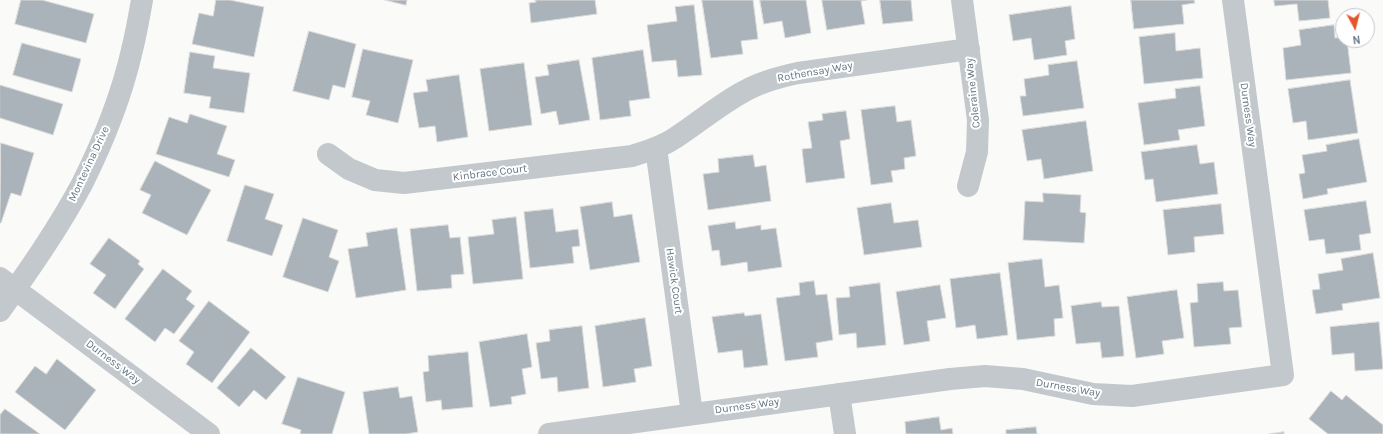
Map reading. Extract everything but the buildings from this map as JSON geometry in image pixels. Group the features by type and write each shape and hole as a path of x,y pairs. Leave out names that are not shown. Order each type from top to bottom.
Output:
{"street":[{"name":"Montevina Drive","path":"0,311 8,283 53,234 82,183 103,136 122,85 132,52 142,0"},
{"name":"Coleraine Way","path":"962,0 978,120 977,152 968,186"},
{"name":"Durness Way","path":"549,434 950,379 985,376 1023,379 1059,388 1093,394 1132,396 1283,375 1232,0"},
{"name":"Rothensay Way","path":"656,148 674,139 714,109 744,91 772,79 798,73 969,49"},
{"name":"Kinbrace Court","path":"328,154 349,169 375,180 404,183 632,156 656,148"},
{"name":"Hawick Court","path":"656,148 692,414"},
{"name":"Durness Way","path":"8,283 209,434"},
{"path":"839,394 845,434"}]}
